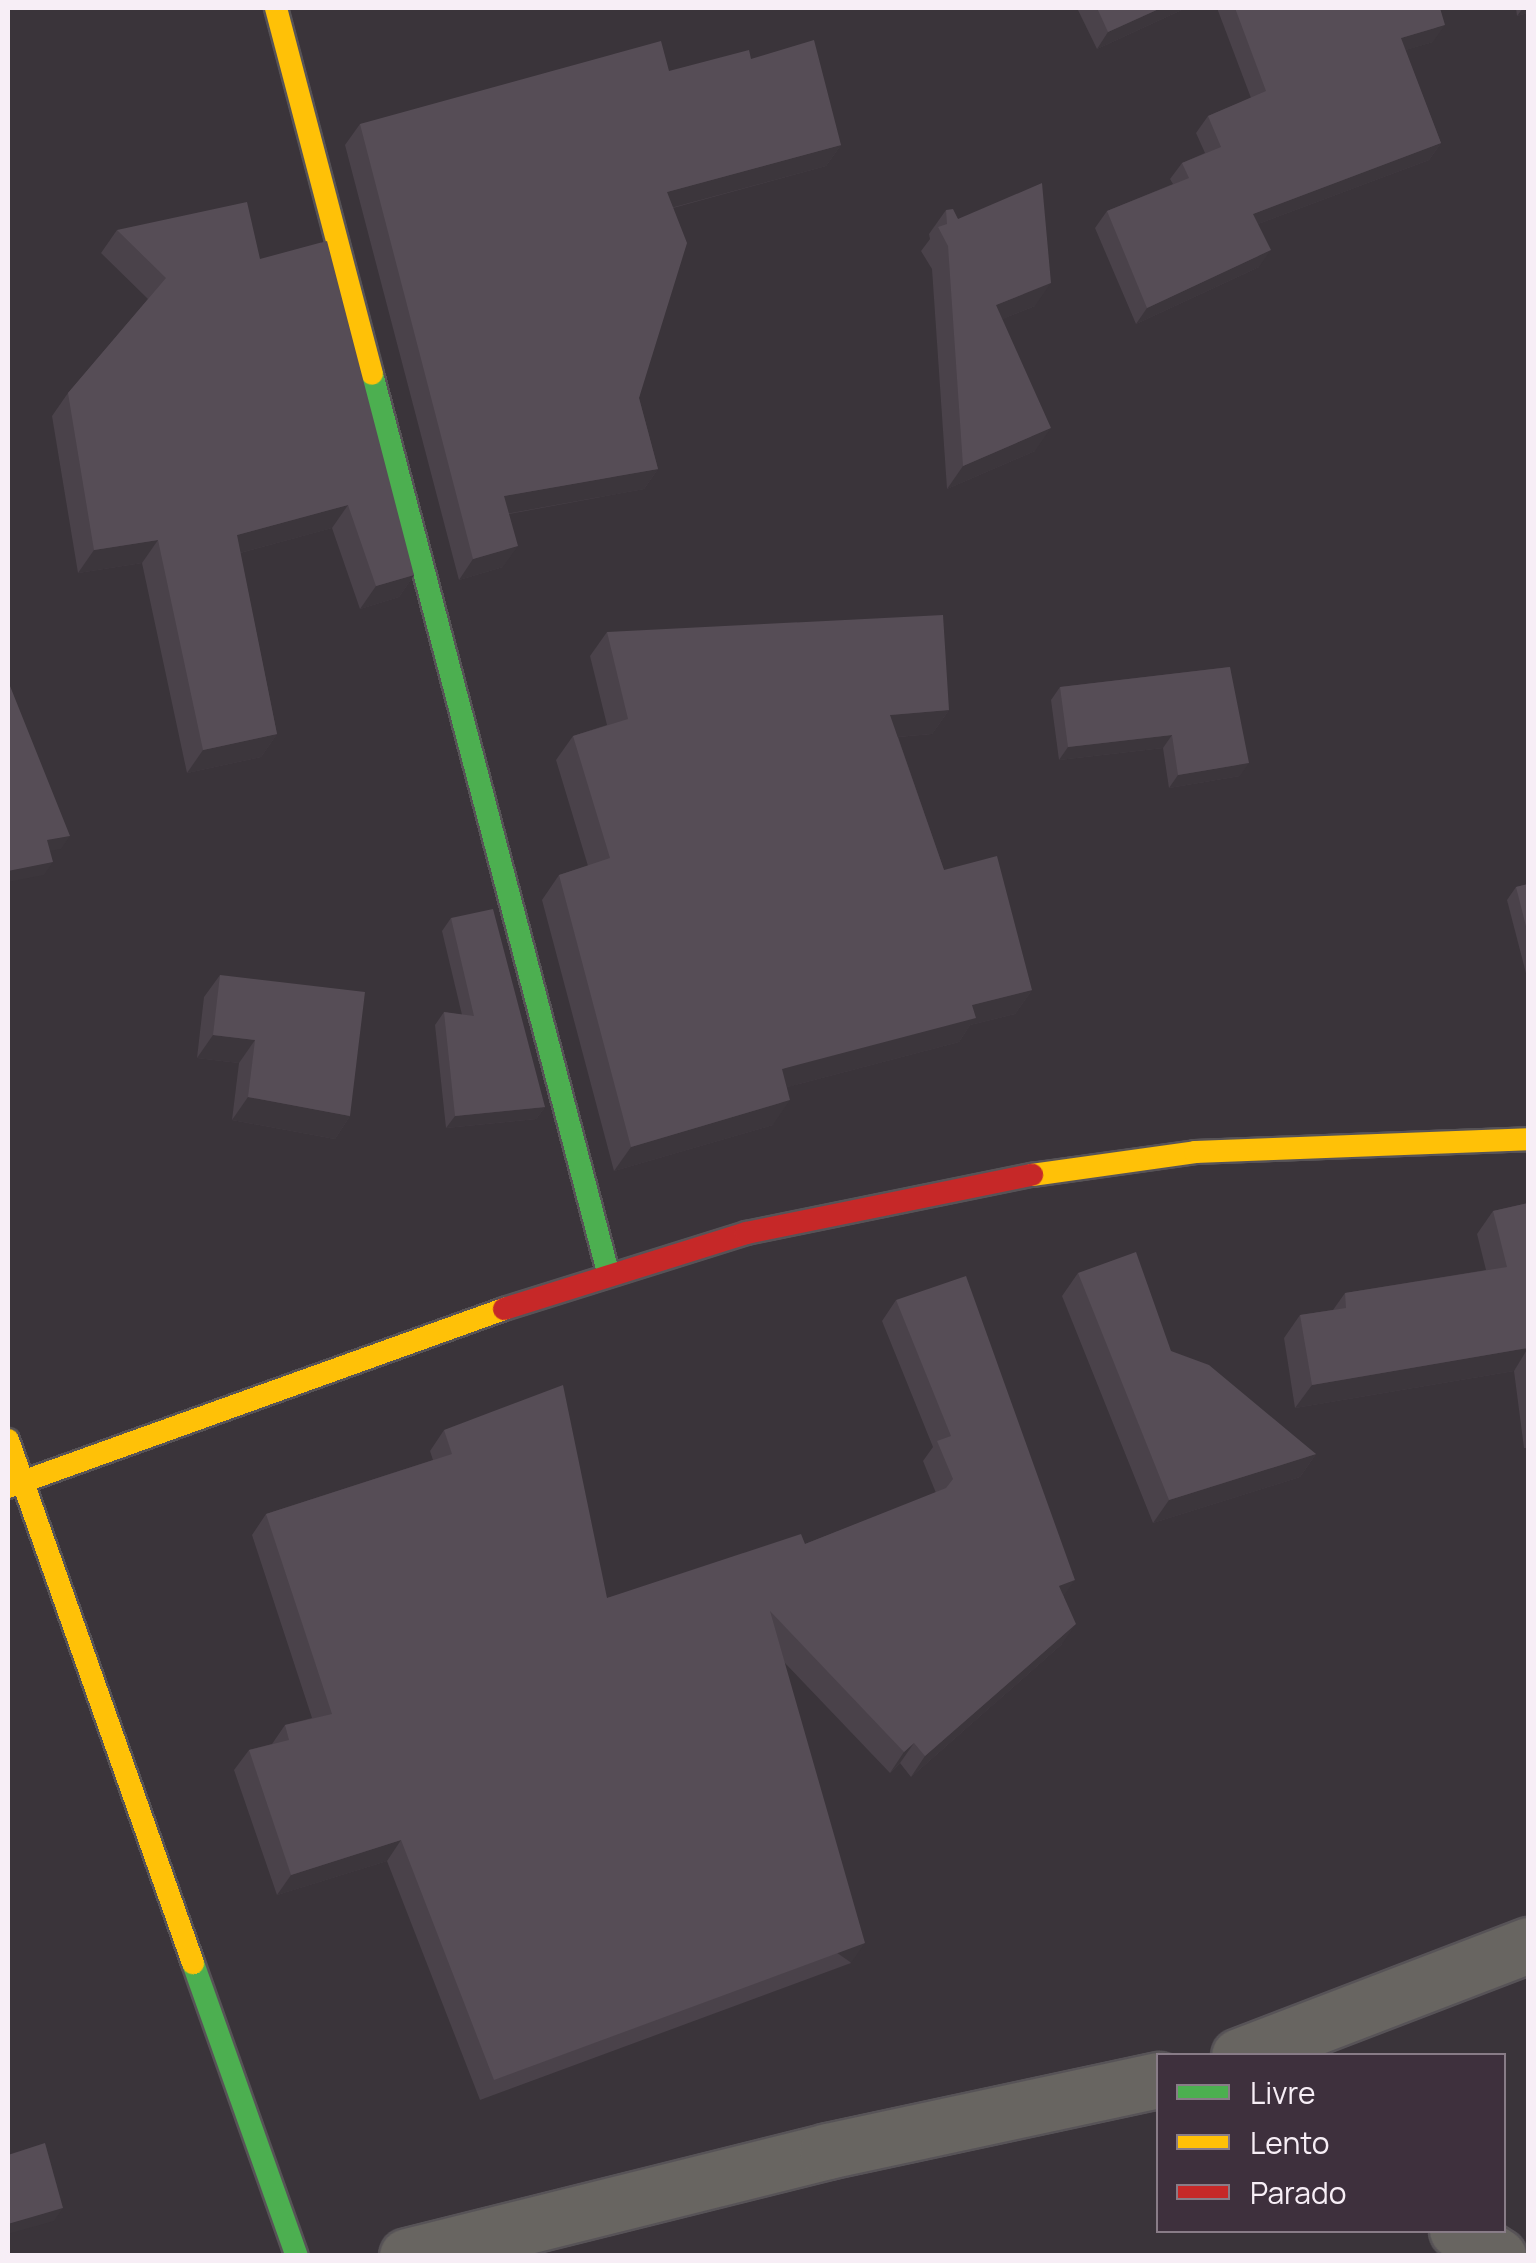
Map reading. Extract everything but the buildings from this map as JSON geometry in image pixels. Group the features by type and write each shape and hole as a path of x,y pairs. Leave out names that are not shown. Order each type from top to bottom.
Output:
{"street":[{"path":"276,8 608,1272"},
{"path":"15,1484 608,1272 965,1185 1195,1152 1528,1139"},
{"path":"8,1440 15,1484 297,2256"},
{"path":"1246,2053 1528,1946"},
{"path":"407,2256 827,2151 1156,2080"},
{"path":"1462,2233 1498,2256"}],"traffic: fast":[{"path":"372,374 608,1272"},
{"path":"193,1963 297,2256"}],"traffic: slow":[{"path":"276,8 372,374"},
{"path":"1032,1175 1195,1152 1528,1139"},
{"path":"8,1487 504,1309"},
{"path":"8,1440 193,1963"}],"traffic: jam":[{"path":"504,1309 746,1233 1032,1175"}]}
